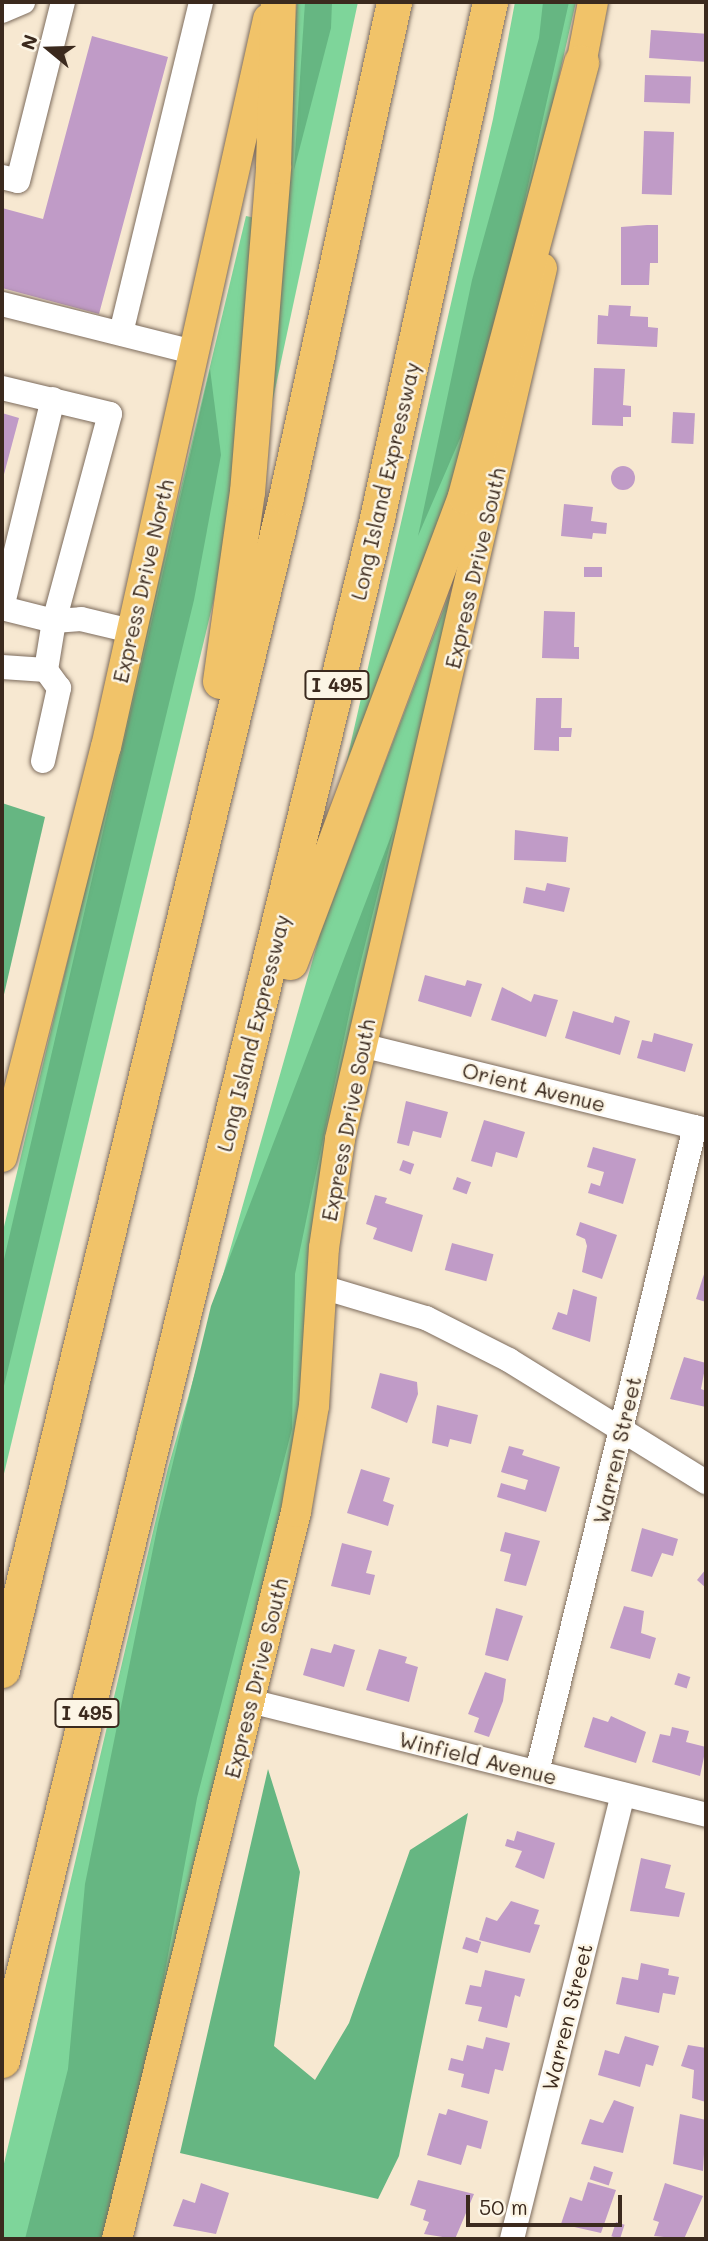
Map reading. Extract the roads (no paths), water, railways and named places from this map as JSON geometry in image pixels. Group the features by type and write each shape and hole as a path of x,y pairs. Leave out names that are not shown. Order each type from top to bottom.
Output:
{"highway":[{"path":"129,1153 225,651 247,492 274,166 278,2"},
{"path":"2,1670 289,483 394,2"},
{"name":"Long Island Expressway","path":"2,2060 380,505 490,2"},
{"path":"172,1365 275,1006 475,466 541,198 581,62"}],"main road":[{"name":"Express Drive North","path":"2,1154 131,631 271,2"},
{"name":"Express Drive South","path":"117,2239 250,1701 310,1441 332,1178 361,1045 479,554 555,207 593,2"}],"street":[{"path":"2,177 18,181 63,2"},
{"path":"121,334 201,2"},
{"path":"2,304 193,352"},
{"path":"2,388 110,414 54,621 46,670 59,688 43,761"},
{"path":"53,400 2,608 54,621 81,619 131,631"},
{"path":"2,667 46,670"},
{"name":"Orient Avenue","path":"361,1045 701,1128"},
{"name":"Warren Street","path":"537,1772 622,1426 701,1128"},
{"path":"322,1287 426,1318 622,1426 706,1482"},
{"name":"Winfield Avenue","path":"250,1701 706,1815"},
{"name":"Warren Street","path":"512,2239 623,1795"}]}
